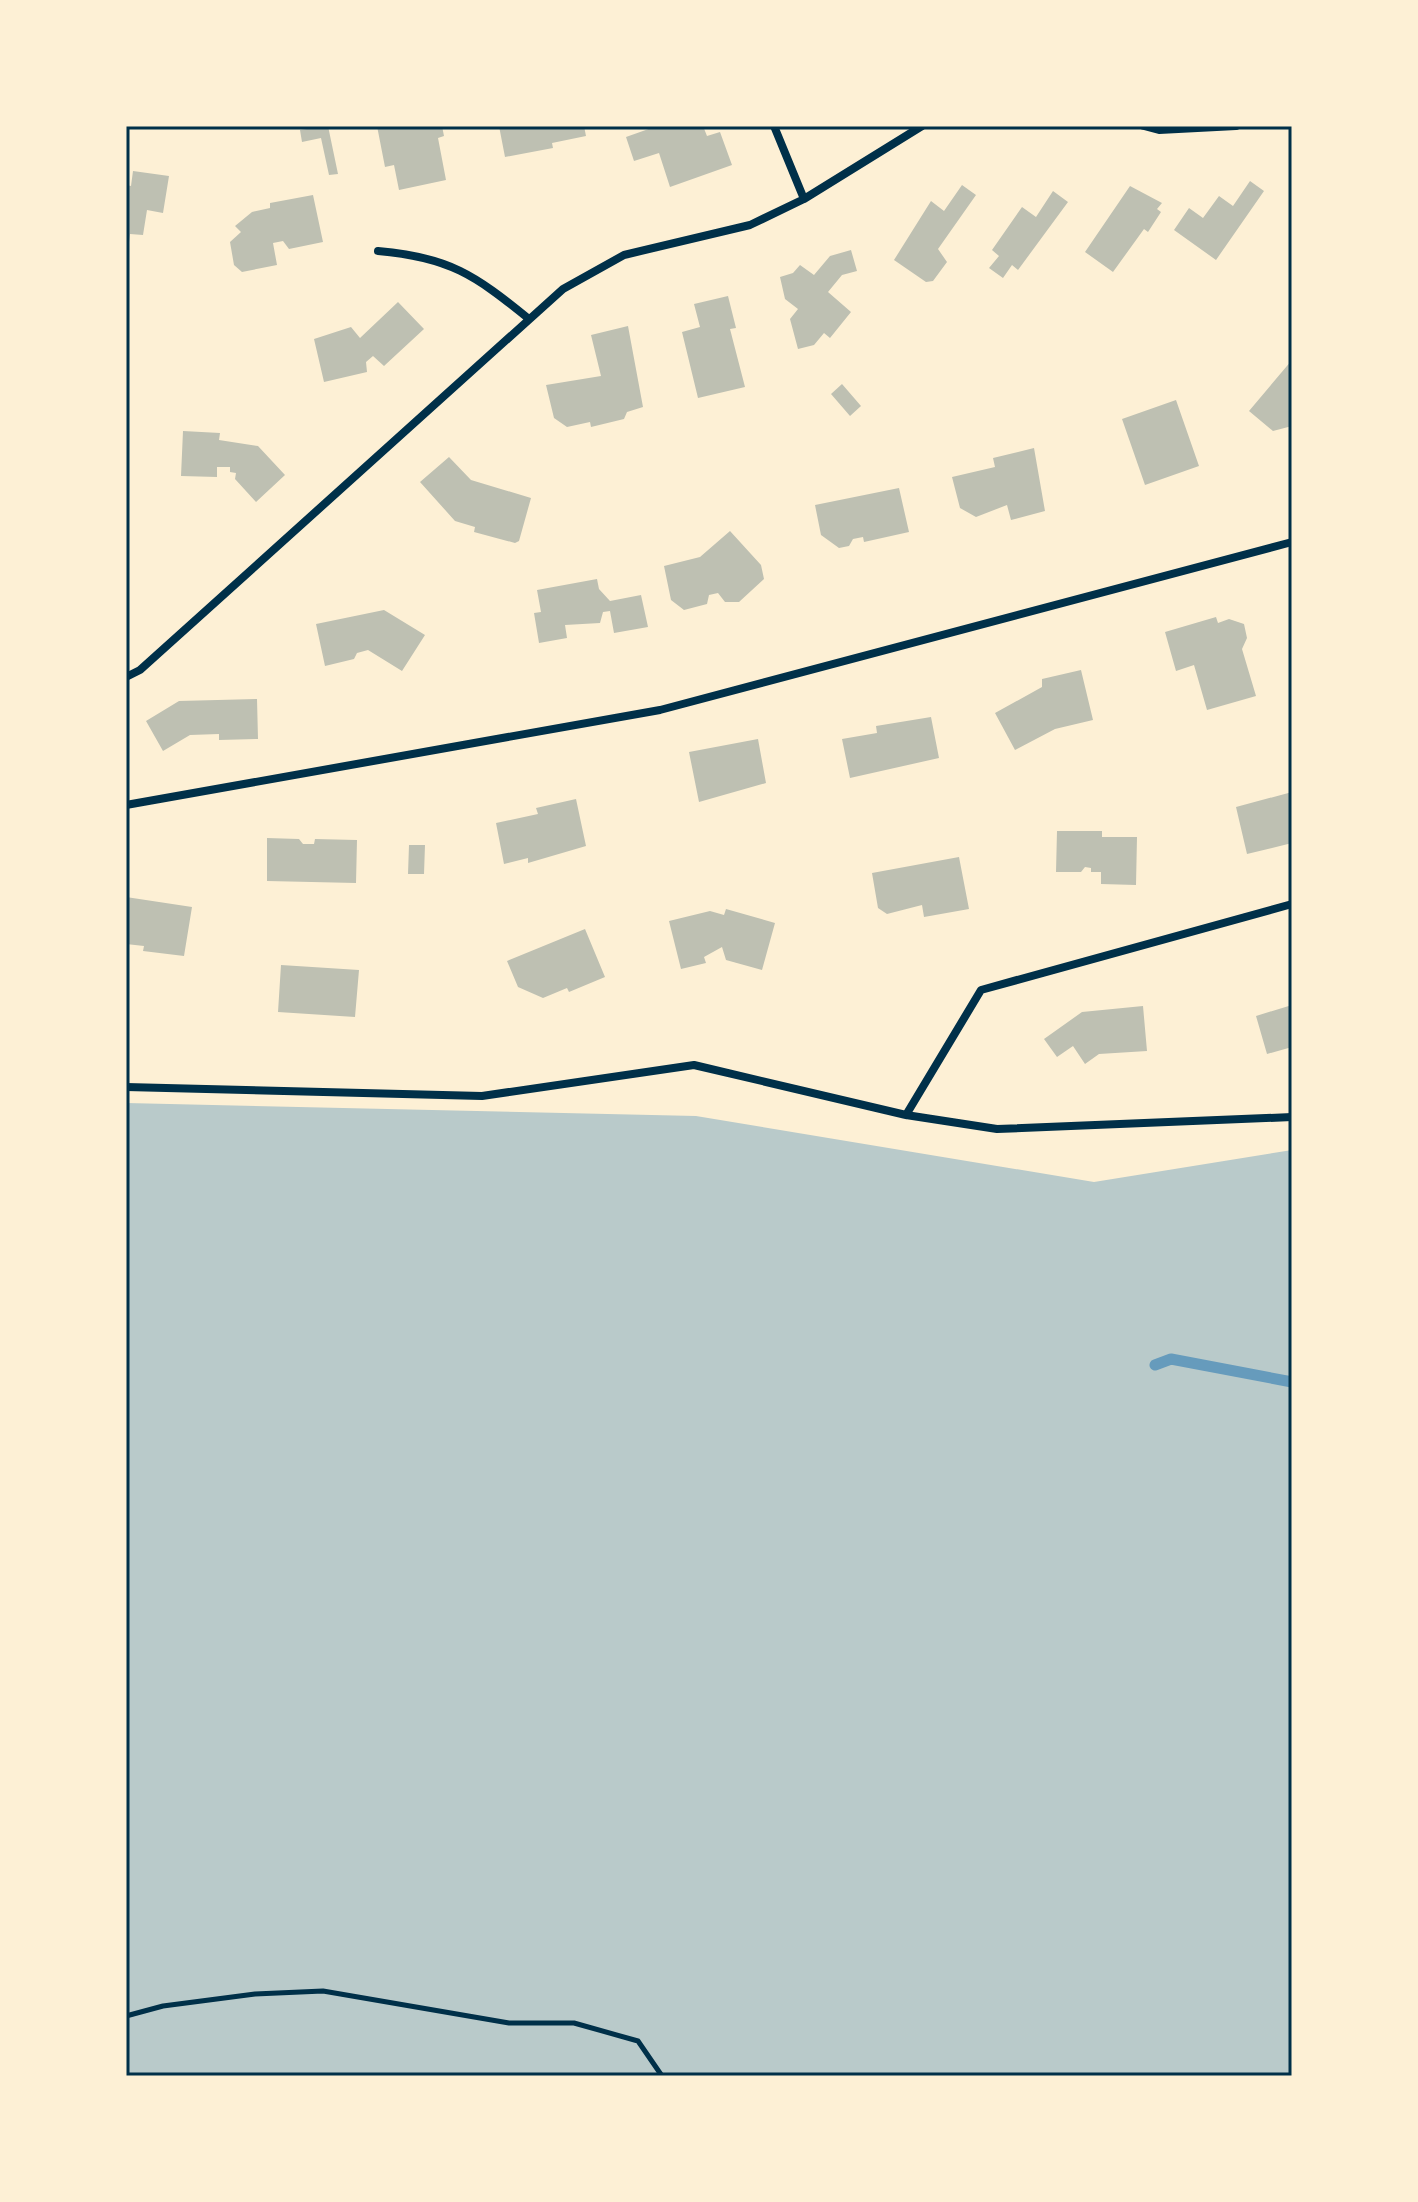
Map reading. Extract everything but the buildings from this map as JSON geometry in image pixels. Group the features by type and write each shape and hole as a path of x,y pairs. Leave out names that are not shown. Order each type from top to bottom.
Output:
{"street":[{"path":"774,126 804,199"},
{"path":"126,677 140,670 563,289 624,255 750,225 804,199 922,126"},
{"path":"1144,126 1159,130 1236,126"},
{"path":"378,251 421,255 480,279 529,319"},
{"path":"126,805 660,710 1292,542"},
{"path":"906,1115 981,990 1292,904"},
{"path":"126,1087 482,1096 694,1065 906,1115 997,1129 1292,1117"}],"path":[{"path":"126,2016 163,2006 255,1994 323,1991 509,2023 574,2023 638,2041 662,2076"}],"shaded area":[{"path":"126,1103 696,1116 1094,1182 1292,1150 1292,2076 126,2076"}],"waterway":[{"path":"1155,1365 1171,1359 1292,1382"}]}
